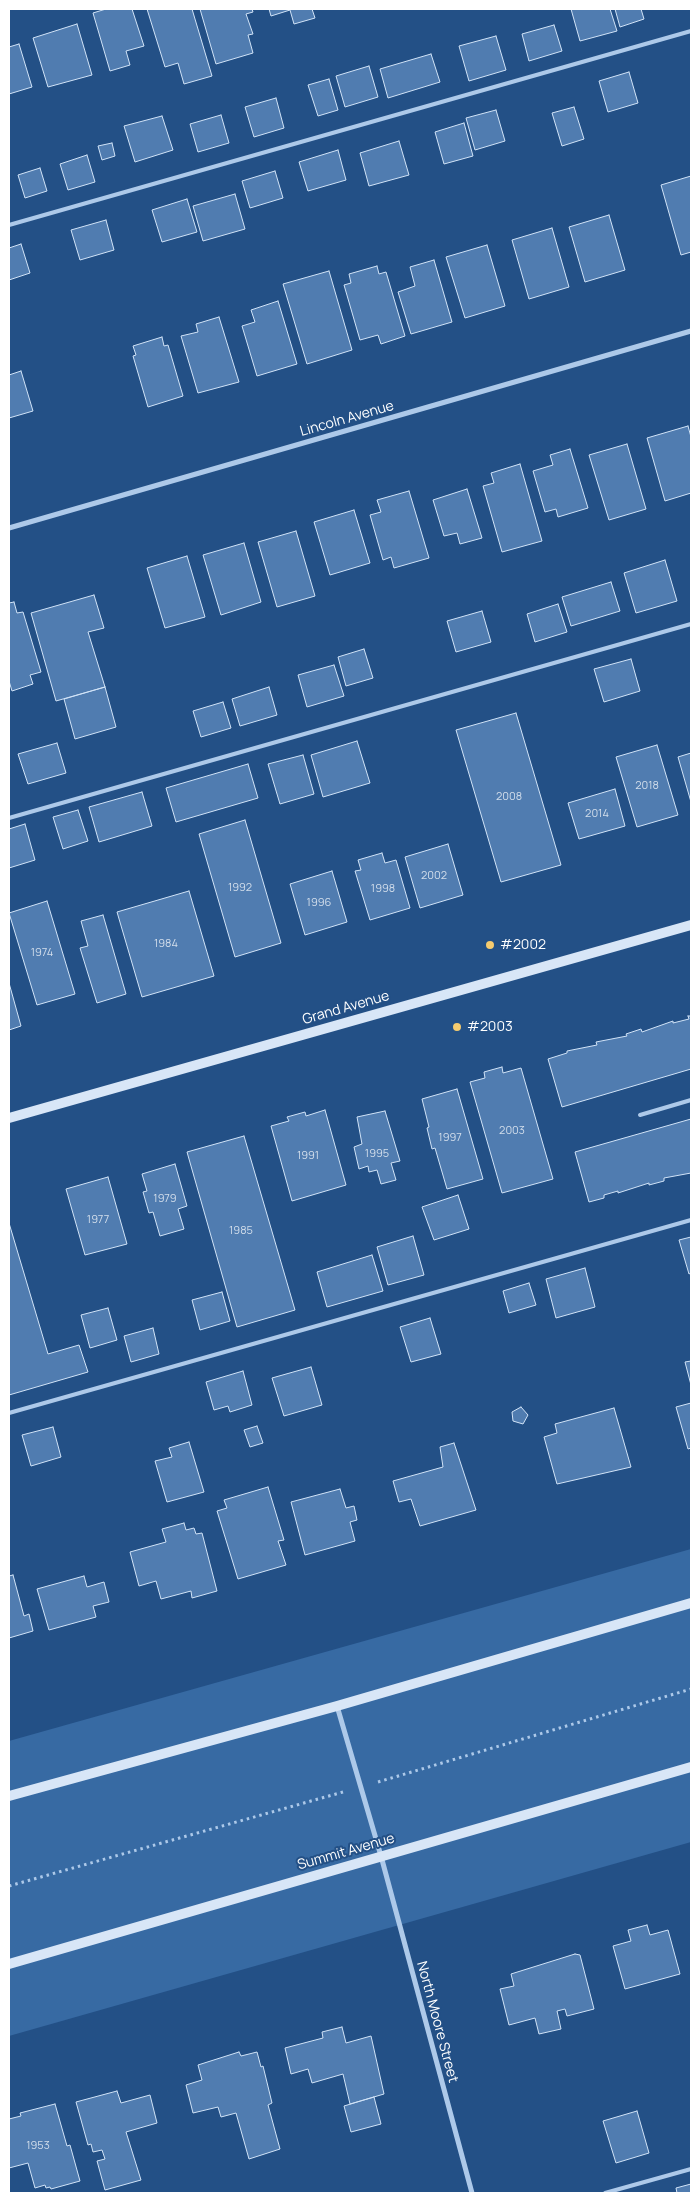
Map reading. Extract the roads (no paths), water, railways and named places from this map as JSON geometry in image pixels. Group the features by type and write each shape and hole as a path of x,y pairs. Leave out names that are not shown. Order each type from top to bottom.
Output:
{"street":[{"name":"Lincoln Avenue","path":"9,528 691,331"},
{"name":"Grand Avenue","path":"9,1118 691,925"},
{"path":"9,1796 337,1706 691,1604"},
{"name":"North Moore Street","path":"337,1706 381,1856 472,2193"},
{"name":"Summit Avenue","path":"9,1964 691,1767"}],"lane":[{"path":"9,225 691,31"},
{"path":"9,818 691,624"},
{"path":"640,1115 691,1100"},
{"path":"9,1414 691,1220"},
{"path":"605,2193 691,2169"}],"place":[{"name":"#2002","path":"490,945"},
{"name":"#2003","path":"457,1027"}]}
